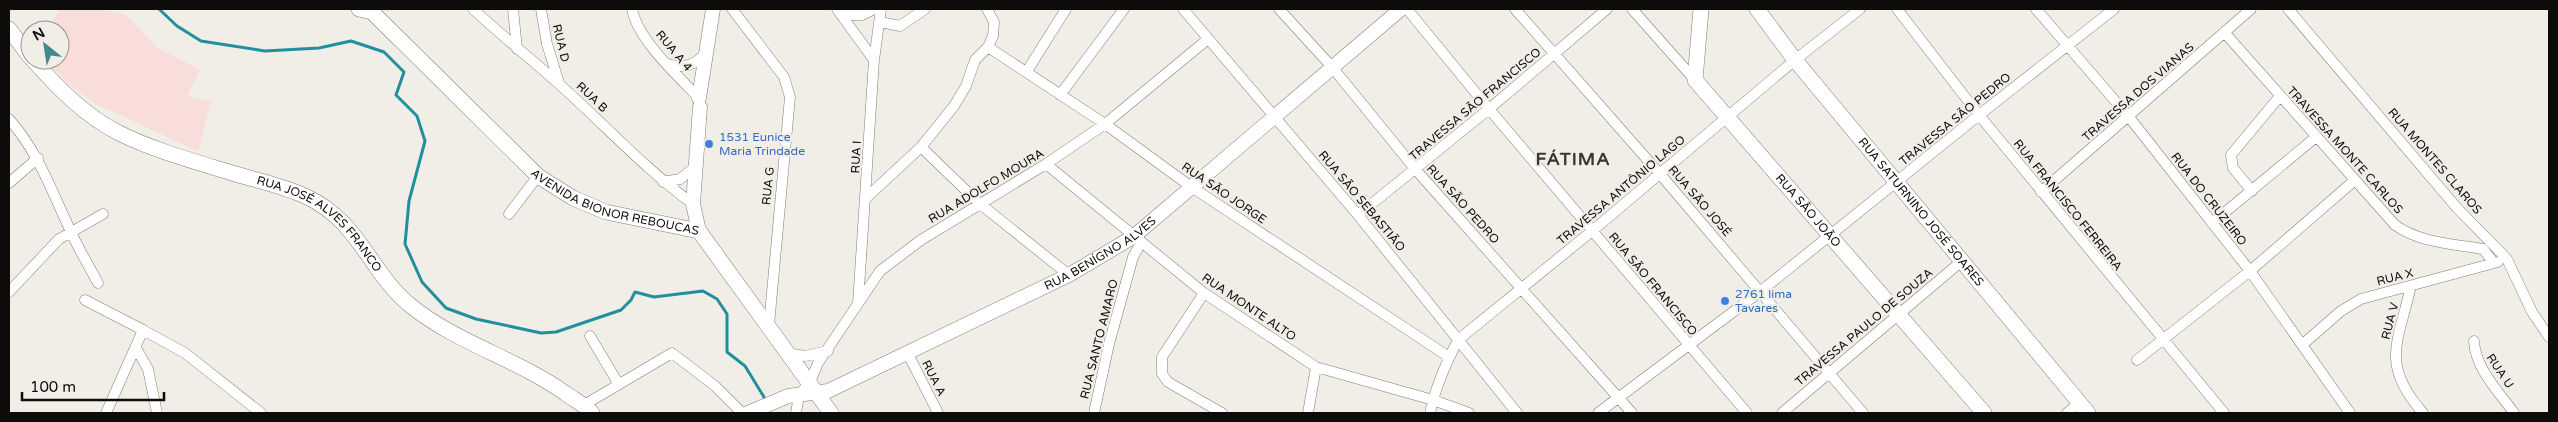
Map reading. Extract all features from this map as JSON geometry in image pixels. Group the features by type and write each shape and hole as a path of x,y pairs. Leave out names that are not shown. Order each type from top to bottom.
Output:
{"main road":[{"path":"1695,80 1701,9"},
{"name":"RUA SATURNINO JOSÉ SOARES","path":"1757,9 1795,60 2084,408"},
{"name":"AVENIDA BIONOR REBOUCAS","path":"368,10 538,176 573,198 606,212 699,230 831,413"},
{"path":"9,29 20,44"},
{"name":"RUA JOSÉ ALVES FRANCO","path":"43,70 82,109 119,133 304,196 330,210 358,239 393,288 410,306 445,327 549,382 588,409"},
{"name":"RUA SÃO JOÃO","path":"1695,80 1984,413"}],"street":[{"name":"RUA B","path":"473,9 559,84 663,182 693,204"},
{"path":"513,9 517,49"},
{"name":"RUA D","path":"541,9 547,44 559,84"},
{"name":"RUA A 4","path":"632,9 637,25 699,102"},
{"path":"699,230 693,204 699,140 699,102 713,9"},
{"name":"RUA G","path":"732,9 784,77 790,96 769,325"},
{"path":"839,12 862,15 874,9"},
{"name":"RUA I","path":"858,306 874,60 882,9"},
{"path":"880,22 900,26 925,9"},
{"path":"866,198 921,147 954,106 966,86 975,60 988,47 995,29 987,9"},
{"path":"1027,70 1066,9"},
{"path":"1060,95 1124,9"},
{"name":"RUA SÃO SEBASTIÃO","path":"1184,9 1358,215 1517,413"},
{"name":"RUA SÃO PEDRO","path":"1279,9 1332,67 1416,170 1632,413"},
{"name":"RUA BENÍGNO ALVES","path":"748,413 788,396 799,395 814,387 828,391 908,354 1137,240 1190,186 1275,117 1401,9"},
{"name":"RUA SÃO FRANCISCO","path":"1408,9 1592,231 1747,413"},
{"name":"RUA SÃO JOSÉ","path":"1515,9 1761,291 1863,413"},
{"name":"TRAVESSA SÃO FRANCISCO","path":"1358,215 1490,109 1607,9"},
{"name":"RUA SÃO JOÃO","path":"1632,9 1695,80"},
{"name":"TRAVESSA ANTÔNIO LAGO","path":"1430,413 1449,357 1458,340 1592,231 1795,60 1860,9"},
{"name":"RUA FRANCISCO FERREIRA","path":"1897,9 1978,115 2224,413"},
{"name":"RUA DO CRUZEIRO","path":"2036,9 2129,117 2250,271 2350,413"},
{"name":"TRAVESSA SÃO PEDRO","path":"1598,413 1761,291 1897,183 1978,115 2114,9"},
{"name":"TRAVESSA DOS VIANAS","path":"2042,192 2250,9"},
{"name":"RUA MONTES CLAROS","path":"2288,9 2457,208 2507,259 2532,312 2549,338"},
{"path":"839,12 874,60"},
{"name":"TRAVESSA MONTE CARLOS","path":"2224,32 2395,225 2406,233 2432,240 2483,249 2494,263"},
{"name":"RUA ADOLFO MOURA","path":"814,387 818,363 828,351 880,271 921,240 1046,164 1105,124 1208,39"},
{"name":"RUA SÃO JORGE","path":"988,47 1027,70 1190,186 1449,357"},
{"path":"667,64 679,67 690,65 707,52"},
{"path":"2252,192 2233,168 2231,155 2280,96"},
{"path":"9,119 23,135 38,158 71,232 98,283"},
{"path":"2212,223 2252,192 2316,137"},
{"path":"921,147 979,203 1069,275"},
{"path":"9,183 38,158"},
{"name":"RUA MONTE ALTO","path":"1046,164 1204,293 1316,367 1433,400 1469,413"},
{"path":"663,182 680,179 695,167"},
{"path":"509,214 538,176"},
{"path":"2137,360 2250,271 2355,180"},
{"path":"9,292 59,239 103,214"},
{"name":"RUA SANTO AMARO","path":"1094,413 1106,354 1137,240"},
{"name":"RUA X","path":"2302,345 2341,311 2361,299 2507,259"},
{"name":"TRAVESSA PAULO DE SOUZA","path":"1782,413 1963,260"},
{"name":"RUA V","path":"2411,286 2396,349 2396,370 2410,399 2423,413"},
{"path":"1204,293 1162,357 1161,367 1168,382 1222,413"},
{"path":"85,300 185,354 261,413"},
{"path":"106,413 143,330"},
{"path":"590,336 618,383"},
{"name":"RUA U","path":"2474,341 2474,354 2479,364 2514,413"},
{"path":"136,348 148,369 157,413"},
{"path":"787,353 804,356 828,351"},
{"path":"588,409 618,383 666,354 674,354 715,386 742,413"},
{"name":"RUA A","path":"908,354 938,413"},
{"path":"1308,413 1316,367"},
{"path":"796,413 799,395"},
{"path":"2067,413 2084,408"}],"shaded area":[{"path":"61,9 102,9 126,15 158,48 200,70 187,96 211,102 198,151 96,104 66,81 56,70 70,70 70,20 53,20"}],"waterway":[{"path":"159,9 177,26 201,41 265,51 319,48 351,41 384,52 404,72 396,95 417,116 425,141 409,201 405,244 422,282 446,308 476,319 541,333 556,332 621,310 631,300 635,292 654,297 703,291 717,299 727,314 727,352 745,366 764,397 764,403"}],"place":[{"name":"1531 Eunice Maria Trindade","path":"709,144"},
{"name":"2761 lima Tavares","path":"1725,301"}],"district":[{"name":"FÁTIMA","path":"1573,159"}]}
